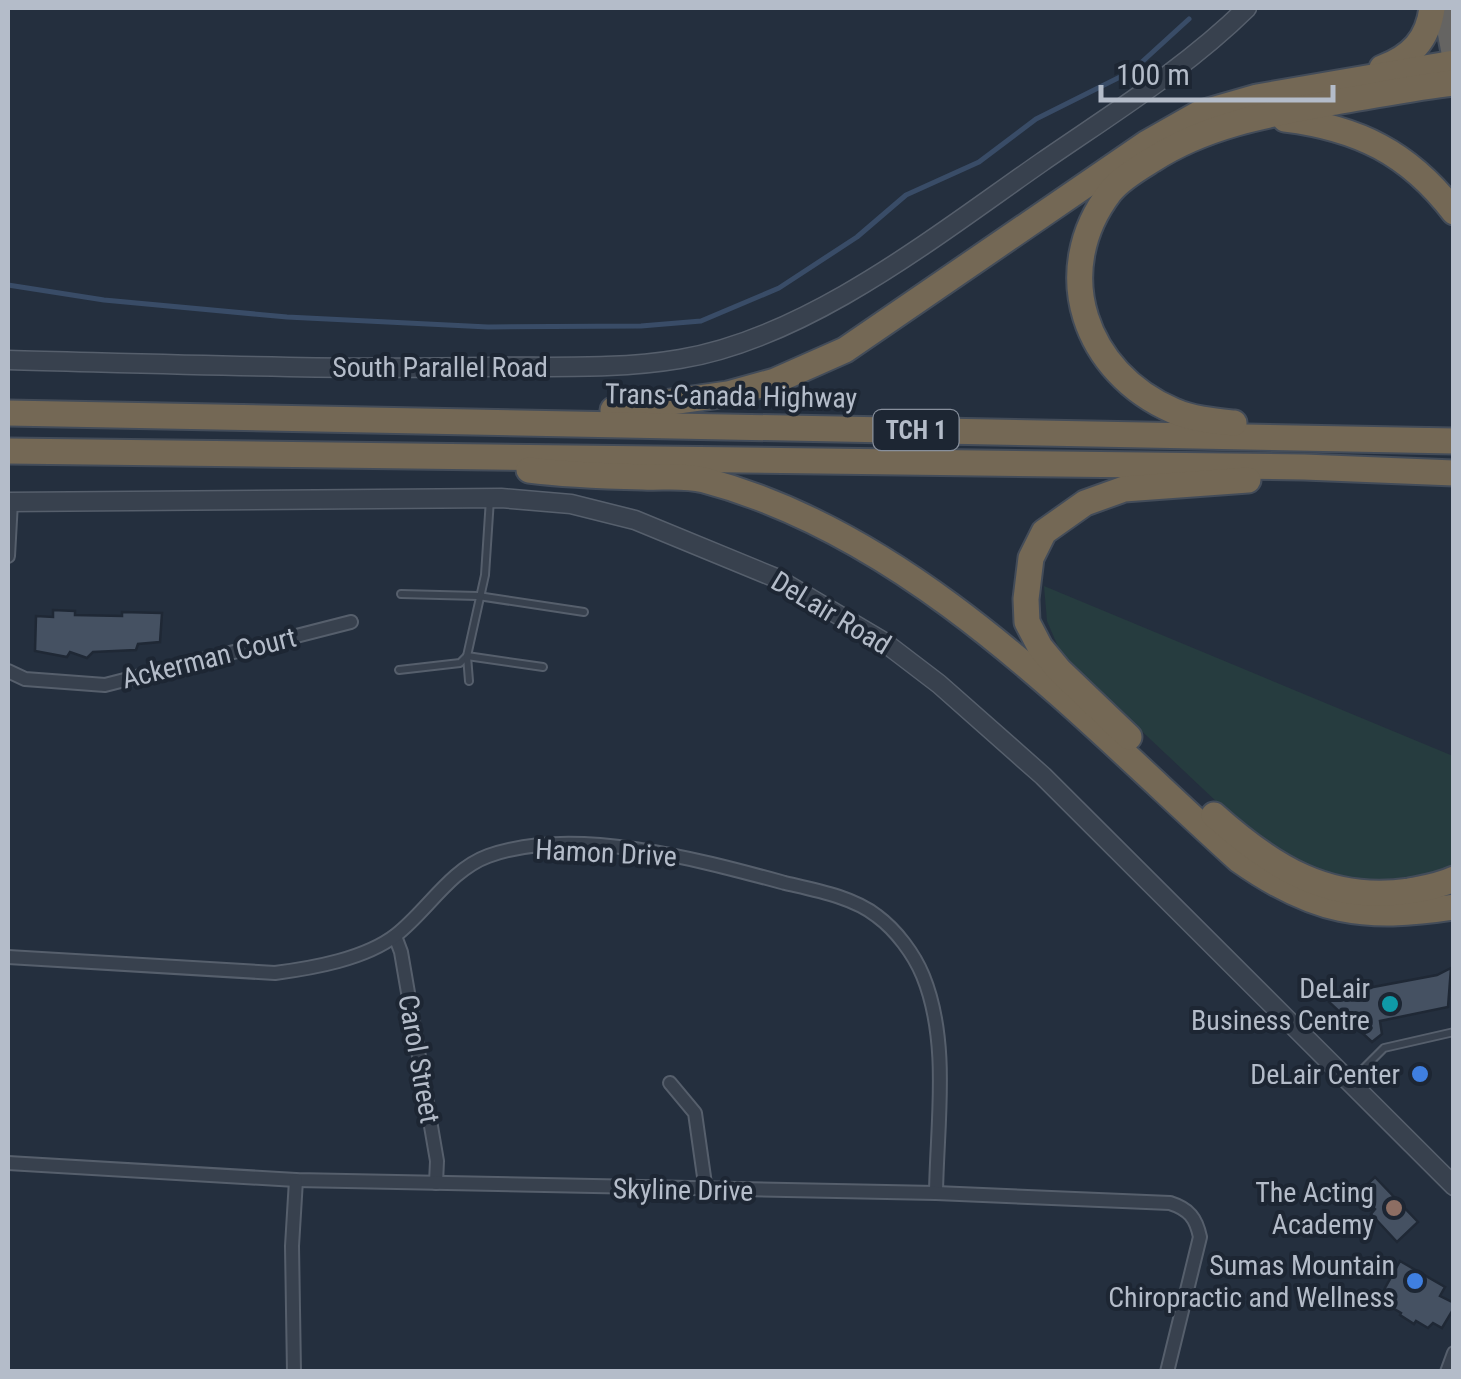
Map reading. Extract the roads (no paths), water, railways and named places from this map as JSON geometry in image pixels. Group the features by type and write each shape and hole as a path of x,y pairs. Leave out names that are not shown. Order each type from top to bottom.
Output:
{"highway":[{"path":"1357,78 1405,59 1420,44 1432,8"},
{"path":"424,419 640,407 728,394 775,380 845,350 1147,143 1198,114 1256,97 1454,62 1444,8"},
{"path":"1408,440 1218,421 1176,412 1142,394 1108,364 1086,324 1078,282 1086,235 1111,190 1155,158 1204,132 1260,116 1454,83"},
{"path":"1260,116 1305,121 1383,145 1429,182 1454,212"},
{"name":"Trans-Canada Highway","path":"8,413 1454,441"},
{"name":"TCH 1","path":"8,451 1454,472"},
{"path":"400,454 574,476 700,479 806,520 882,558 1002,644 1239,860 1262,876 1294,895 1358,913 1403,915 1454,907"},
{"path":"1304,467 1239,482 1124,489 1085,503 1044,532 1031,558 1026,599 1028,622 1040,647 1071,682 1261,854 1298,876 1337,890 1380,895 1439,886 1454,878"}],"street":[{"name":"South Parallel Road","path":"8,360 398,369 598,366 680,359 746,343 801,319 854,288 986,201 1177,69 1247,8"},
{"name":"DeLair Road","path":"9,502 490,498 570,504 635,520 776,578 884,642 939,684 1043,776 1454,1186"},
{"path":"8,556 9,502"},
{"name":"Ackerman Court","path":"8,671 25,679 105,684 351,622"},
{"name":"Hamon Drive","path":"8,957 275,974 329,962 394,936 461,873 484,857 548,844 705,861 831,895 876,914 904,943 923,975 936,1021 936,1193"},
{"name":"Carol Street","path":"394,936 401,952 437,1161 436,1183"},
{"path":"670,1083 695,1113 706,1191"},
{"name":"Skyline Drive","path":"8,1163 296,1180 936,1193 1170,1203 1184,1207 1196,1220 1200,1236 1167,1372"},
{"path":"294,1372 292,1246 296,1180"},
{"path":"1447,1372 1454,1353"}],"lane":[{"path":"469,681 467,656 485,575 490,498"},
{"path":"401,594 478,596 584,612"},
{"path":"467,656 543,667"},
{"path":"399,670 460,663 467,656"},
{"path":"1350,1082 1384,1048 1454,1032"}],"waterway":[{"path":"8,285 104,300 287,317 488,327 641,326 701,321 779,288 857,237 906,195 979,162 1036,119 1132,71 1189,19"}],"place":[{"name":"DeLair Business Centre","path":"1390,1004"},
{"name":"DeLair Center","path":"1420,1074"},
{"name":"The Acting Academy","path":"1394,1208"},
{"name":"Sumas Mountain Chiropractic and Wellness","path":"1415,1281"}]}
